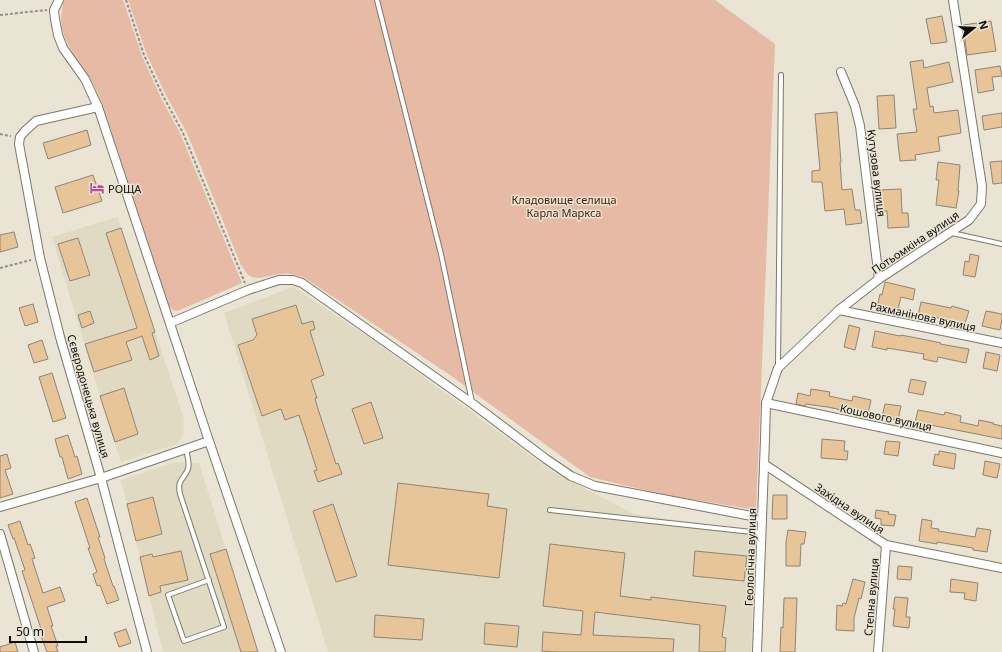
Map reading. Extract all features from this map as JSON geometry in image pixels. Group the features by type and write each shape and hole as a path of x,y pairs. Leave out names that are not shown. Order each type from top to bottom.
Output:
{"street":[{"path":"59,0 54,10 58,35 63,48 85,79 98,107 281,652"},
{"name":"Потьомкіна вулиця","path":"764,464 766,403 778,368 839,310 879,279 968,220 981,204 982,186 953,0"},
{"name":"Кутузова вулиця","path":"841,72 855,106 860,126 879,279"},
{"name":"Сєвєродонецька вулиця","path":"98,107 36,121 20,137 19,144 40,258 60,337 101,478 147,652"},
{"path":"170,323 248,290 279,280 293,280 302,283 473,404 571,476 595,486 762,518"},
{"name":"Рахманінова вулиця","path":"839,310 1002,343"},
{"name":"Кошового вулиця","path":"766,403 1002,453"},
{"path":"0,507 101,478 209,441"},
{"name":"Геологічна вулиця","path":"757,652 764,464"},
{"name":"Західна вулиця","path":"764,464 886,545 1002,568"},
{"path":"0,534 34,652"},
{"name":"Степна вулиця","path":"878,652 886,545"}],"lane":[{"path":"377,0 441,254 473,404"},
{"path":"778,368 781,75"},
{"path":"950,233 1002,244"},
{"path":"186,449 188,468 181,480 179,487 180,494 209,580 224,627 184,641 168,595 209,580"},
{"path":"550,510 762,533"}],"path":[{"path":"126,0 144,55 183,134 248,290"},
{"path":"0,15 54,10"},
{"path":"0,268 40,258"}],"shaded area":[{"path":"117,217 183,416 184,423 183,435 175,445 121,462 52,237"},
{"path":"293,287 377,343 551,471 634,514 755,531 751,652 328,652 224,313"},
{"path":"176,462 199,463 258,652 163,652 121,480"}],"green space":[{"path":"64,0 123,0 142,56 161,98 180,133 242,283 178,311 171,309 169,306 103,106 93,84 71,50 63,33 61,23"},
{"name":"Кладовище селища Карла Маркса","path":"128,0 715,0 775,44 756,510 666,495 590,477 450,375 305,278 289,274 279,274 259,278 249,275 241,265 187,133 166,95 147,55"}],"building":[{"path":"942,16 947,42 931,44 926,19"},
{"path":"991,21 996,51 967,55 963,25"},
{"path":"923,60 924,68 949,62 953,82 927,88 930,107 933,106 934,113 958,110 961,133 938,137 940,151 915,155 916,160 900,161 897,134 917,132 913,109 917,109 910,62"},
{"path":"1000,66 1002,76 992,77 994,90 978,93 975,70"},
{"path":"894,95 896,128 879,129 877,96"},
{"path":"837,112 842,190 852,189 855,210 860,210 862,223 846,225 844,209 825,211 822,182 812,182 812,171 820,170 815,114"},
{"path":"1002,113 1002,127 984,130 982,116"},
{"path":"87,130 91,145 48,159 43,143"},
{"path":"1002,161 1002,183 993,184 990,162"},
{"path":"938,162 960,165 959,191 956,208 936,205 939,180 936,180"},
{"path":"93,175 102,201 63,213 55,187"},
{"path":"901,189 902,213 908,213 909,227 888,228 887,211 882,211 881,190"},
{"path":"121,228 155,332 152,333 159,356 150,360 142,336 126,342 132,360 94,372 85,344 137,328 106,233"},
{"path":"14,232 18,247 0,252 0,235"},
{"path":"78,238 90,275 70,281 58,244"},
{"path":"970,254 979,256 975,277 963,275 965,261 969,262"},
{"path":"885,282 915,289 913,300 901,297 897,313 877,308 880,294 882,295"},
{"path":"921,302 951,308 952,306 969,311 964,326 935,317 934,319 918,316"},
{"path":"33,304 38,322 25,326 19,308"},
{"path":"296,305 302,324 313,321 315,329 310,331 324,375 311,380 317,398 315,398 318,409 336,464 338,463 342,474 318,482 314,471 317,470 299,415 285,420 281,409 262,416 238,345 253,340 257,335 252,319"},
{"path":"90,311 94,323 82,328 78,315"},
{"path":"986,311 1002,314 1000,330 982,326"},
{"path":"849,325 860,328 855,350 844,347"},
{"path":"875,331 969,349 966,363 938,357 937,362 923,359 924,354 872,347"},
{"path":"42,340 48,359 34,363 28,345"},
{"path":"986,352 1000,355 997,371 983,368"},
{"path":"52,373 66,418 53,422 39,377"},
{"path":"911,379 926,382 923,395 908,392"},
{"path":"124,388 138,434 115,442 100,396"},
{"path":"811,389 830,392 829,396 852,401 853,396 871,400 868,414 842,408 841,410 806,404 805,406 796,404 798,393 810,396"},
{"path":"371,402 383,438 364,444 352,409"},
{"path":"885,404 901,406 898,420 882,417"},
{"path":"918,410 944,415 945,412 961,416 960,422 978,426 979,420 994,423 993,424 1002,426 1002,439 915,422"},
{"path":"68,435 75,457 77,456 82,474 68,479 55,439"},
{"path":"822,439 845,441 844,451 848,451 847,460 821,458"},
{"path":"886,441 900,442 898,456 884,454"},
{"path":"939,451 956,454 954,469 933,465 935,454 939,455"},
{"path":"7,454 11,468 5,470 13,494 0,498 0,456"},
{"path":"985,461 1000,464 997,478 983,475"},
{"path":"398,483 489,494 487,506 507,509 499,578 388,565"},
{"path":"773,495 787,495 787,519 772,519"},
{"path":"153,497 162,534 136,541 127,504"},
{"path":"87,498 100,537 98,537 105,558 104,559 119,600 107,604 100,585 97,586 93,574 97,572 88,548 90,548 75,502"},
{"path":"333,504 357,576 336,582 313,511"},
{"path":"876,510 889,512 888,514 896,515 894,526 881,525 881,519 875,518"},
{"path":"922,519 932,521 931,528 939,529 938,531 975,537 977,528 991,530 987,552 937,542 937,544 919,541"},
{"path":"20,521 28,545 30,544 35,558 32,559 43,593 60,587 65,601 47,607 53,626 51,626 58,646 56,646 58,652 47,652 22,571 25,570 8,525"},
{"path":"788,530 806,532 804,544 801,544 800,566 786,566 786,542"},
{"path":"550,544 625,553 620,596 651,600 651,597 726,606 722,637 726,638 725,652 699,652 700,625 595,612 593,635 674,639 673,652 542,651 543,632 581,635 583,611 543,606"},
{"path":"226,549 258,652 241,652 210,554"},
{"path":"181,551 188,580 160,586 161,592 149,596 140,557 152,554 153,557"},
{"path":"695,551 747,556 744,581 693,576"},
{"path":"898,566 912,567 911,580 897,579"},
{"path":"853,579 865,582 854,618 854,631 836,630 837,605 842,606 843,603 846,604"},
{"path":"951,579 978,583 976,601 964,599 965,593 950,592"},
{"path":"895,597 908,598 906,617 910,617 909,628 893,626"},
{"path":"784,598 797,598 795,652 780,652 781,627 783,628"},
{"path":"375,615 424,619 422,640 374,637"},
{"path":"485,623 519,626 517,647 484,644"},
{"path":"126,629 131,643 119,647 114,633"},
{"path":"15,642 18,652 0,652 0,647"}],"place":[{"name":"РОЩА","path":"97,188"}]}
